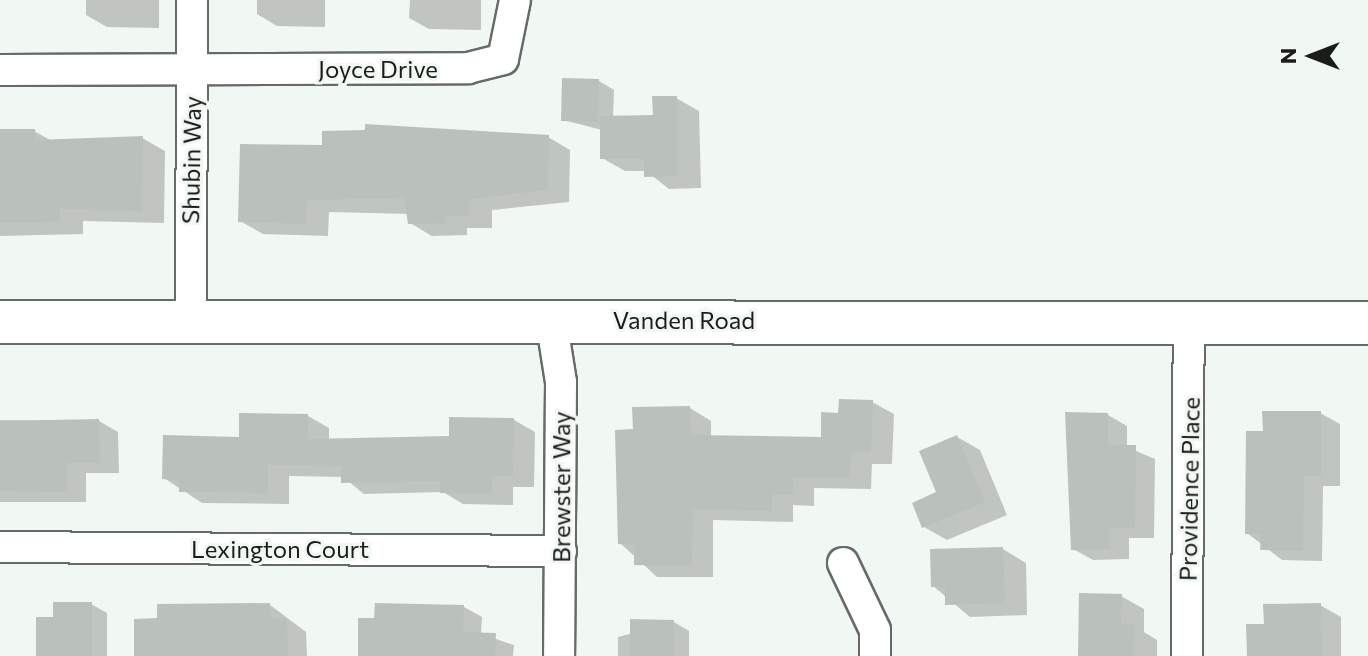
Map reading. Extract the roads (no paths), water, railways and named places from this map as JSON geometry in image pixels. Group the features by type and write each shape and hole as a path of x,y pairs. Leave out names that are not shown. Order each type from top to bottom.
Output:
{"street":[{"name":"Shubin Way","path":"191,320 192,0"},
{"name":"Joyce Drive","path":"192,69 468,68 503,59 515,0"},
{"path":"0,70 192,69"},
{"name":"Vanden Road","path":"0,322 551,319 1368,323"},
{"name":"Brewster Way","path":"551,319 561,382 559,656"},
{"name":"Providence Place","path":"1187,656 1189,322"},
{"name":"Lexington Court","path":"0,547 561,551"},
{"path":"843,563 875,630 875,656"}]}
